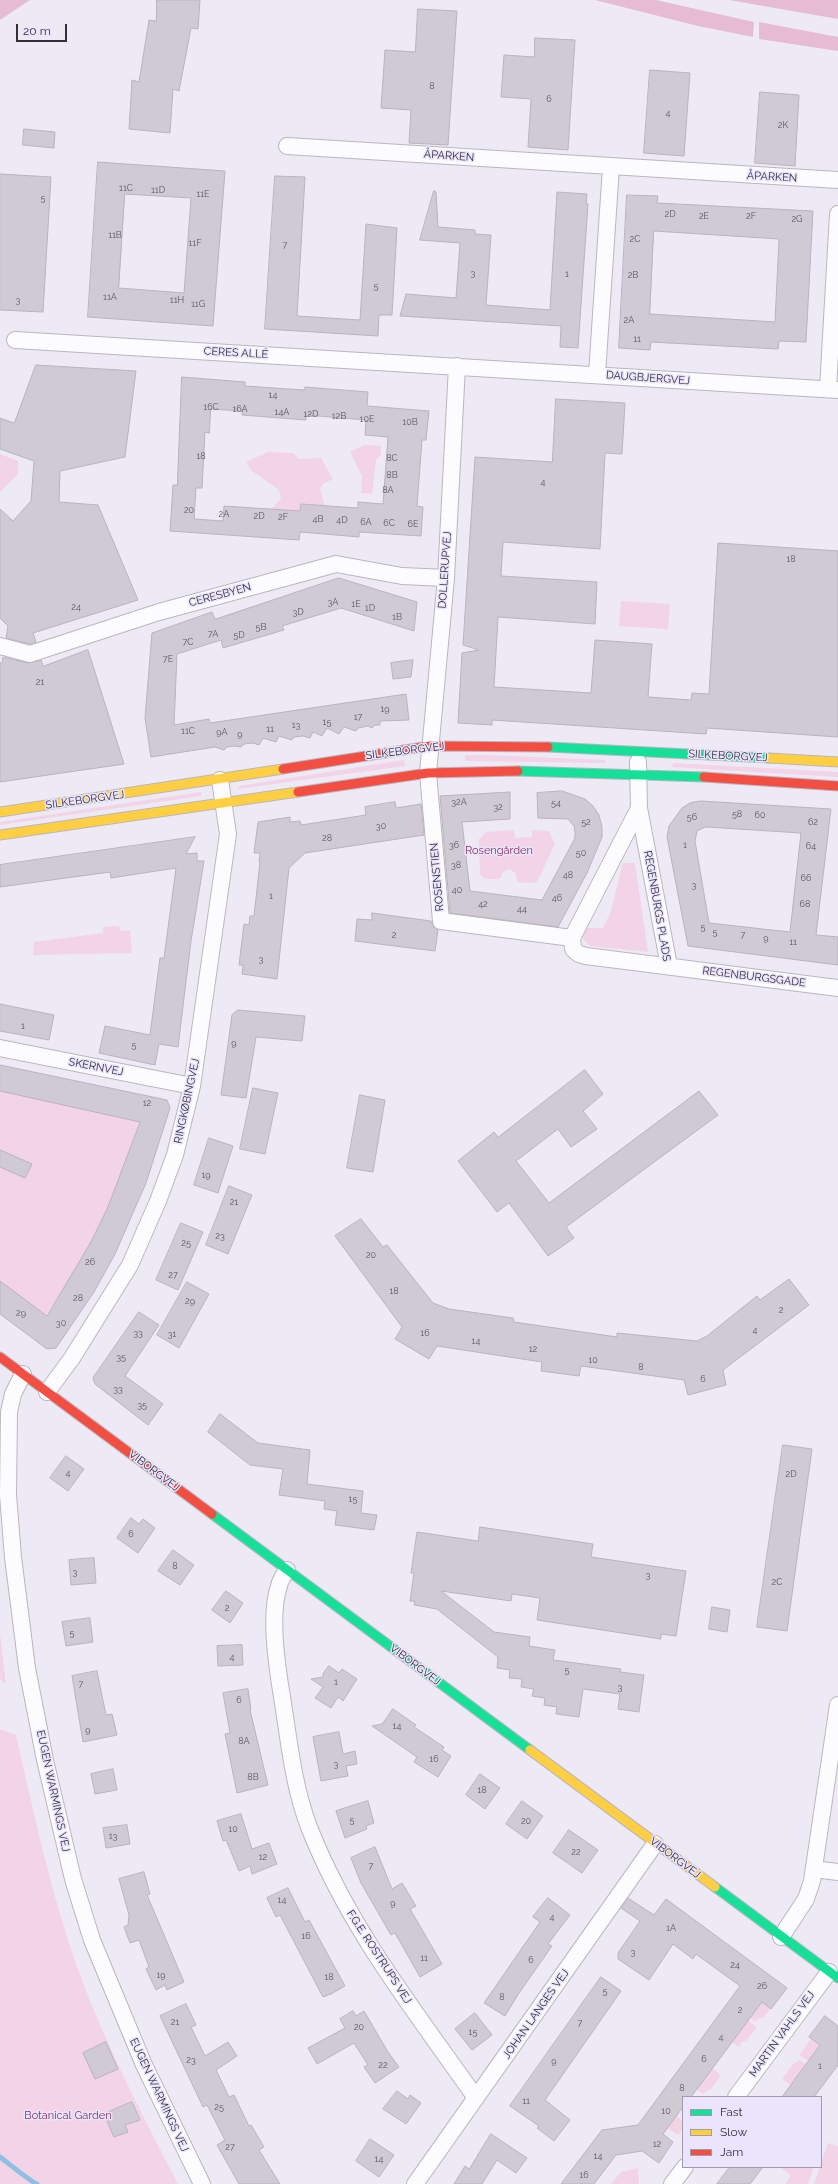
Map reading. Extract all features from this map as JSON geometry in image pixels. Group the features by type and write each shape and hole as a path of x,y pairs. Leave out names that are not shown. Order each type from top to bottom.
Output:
{"street":[{"name":"ÅPARKEN","path":"287,146 838,180"},
{"path":"598,374 611,166"},
{"path":"833,389 838,214"},
{"name":"CERES ALLÉ","path":"15,340 457,366"},
{"name":"DAUGBJERGVEJ","path":"457,366 833,389"},
{"name":"DOLLERUPVEJ","path":"428,773 446,578 457,366"},
{"name":"CERESBYEN","path":"0,646 30,654 159,612 336,564 402,576 446,578"},
{"name":"SILKEBORGVEJ","path":"0,812 220,780 430,746 524,746 838,762"},
{"name":"REGENBURGS PLADS","path":"572,938 573,949 579,954 669,966 639,808 637,774 639,752"},
{"name":"SILKEBORGVEJ","path":"0,835 428,773 491,769 637,774 838,786"},
{"name":"ROSENSTIEN","path":"428,773 441,921 572,938"},
{"name":"RINGKØBINGVEJ","path":"47,1392 72,1358 130,1265 152,1216 174,1156 192,1086 228,834 220,780"},
{"path":"572,938 639,808"},
{"name":"REGENBURGSGADE","path":"669,966 838,988"},
{"name":"SKERNVEJ","path":"0,1048 192,1086"},
{"name":"VIBORGVEJ","path":"0,1357 835,1978"},
{"name":"EUGEN WARMINGS VEJ","path":"23,1374 13,1394 9,1412 8,1495 13,1557 27,1668 45,1760 72,1879 92,1940 144,2065 171,2124 202,2184"},
{"name":"F.G.E. ROSTRUPS VEJ","path":"287,1570 278,1586 275,1617 278,1668 294,1775 308,1826 348,1910 370,1946 476,2098"},
{"path":"781,1937 806,1899 814,1868 837,1725 838,1705"},
{"name":"JOHAN LANGES VEJ","path":"414,2184 655,1844"},
{"path":"814,1868 838,1872"},
{"name":"MARTIN VAHLS VEJ","path":"737,2096 835,1978"},
{"path":"672,2184 684,2168"}],"green space":[{"path":"364,445 381,446 381,454 376,460 372,494 361,493 362,476 350,452"},
{"path":"268,452 293,453 299,459 321,458 333,479 323,484 320,489 325,506 301,504 300,511 271,509 281,499 279,490 252,471 246,462"},
{"path":"0,454 18,461 18,474 0,492"},
{"path":"621,601 670,604 668,629 619,626"},
{"path":"465,755 605,760 605,763 465,761"},
{"path":"404,760 405,766 237,789 239,786"},
{"path":"673,763 838,772 838,777 672,767"},
{"path":"201,792 201,796 0,825 0,822"},
{"name":"Rosengården","path":"514,830 515,838 532,837 532,830 549,831 555,844 537,882 517,882 516,874 510,869 504,871 500,879 485,879 480,875 479,839 486,832"},
{"path":"623,863 635,863 648,952 590,946 582,938 586,928 603,928 611,911"},
{"path":"103,927 120,927 120,931 130,930 132,953 33,955 34,942 103,933"},
{"path":"0,1091 139,1122 123,1172 89,1248 61,1294 46,1315 0,1281"},
{"path":"0,1633 6,1684 0,1679"},
{"name":"Botanical Garden","path":"0,1729 16,1735 49,1875 74,1958 96,2016 178,2184 0,2184"},
{"path":"762,2002 770,2009 764,2017 755,2022 750,2018"},
{"path":"748,2021 757,2027 746,2041 742,2042 738,2047 732,2042"},
{"path":"811,2039 820,2045 808,2061 799,2055"},
{"path":"800,2060 806,2064 791,2085 782,2079 793,2064"},
{"path":"712,2068 721,2075 711,2089 703,2094 696,2089"},
{"path":"677,2116 682,2120 682,2129 678,2135 667,2128"},
{"path":"828,2143 838,2146 838,2184 814,2184 819,2168 822,2168 822,2161"},
{"path":"638,2168 639,2184 611,2184 621,2172"},
{"path":"780,2168 814,2168 808,2184 785,2184 791,2175"}],"shaded area":[{"path":"0,0 30,0 0,20"},
{"path":"595,0 656,0 754,22 753,37 698,26"},
{"path":"729,0 838,0 838,19"},
{"path":"759,22 838,37 838,51 759,39"}],"building":[{"path":"157,0 200,0 198,29 191,28 179,91 173,89 170,133 129,129 132,80 139,82 149,20 156,21"},
{"path":"418,9 457,11 448,145 409,143 411,110 381,108 385,50 415,52"},
{"path":"535,38 575,40 568,150 528,147 531,99 501,97 504,55 534,57"},
{"path":"650,70 690,73 684,156 644,153"},
{"path":"760,92 799,95 795,166 755,163"},
{"path":"24,129 55,132 54,148 23,145"},
{"path":"98,162 225,171 213,326 88,317","holes":["125,194 191,198 184,293 119,288"]},
{"path":"0,174 51,177 43,312 0,310"},
{"path":"275,176 305,177 297,316 360,320 366,224 397,228 392,315 379,315 378,336 265,329"},
{"path":"434,191 436,192 438,227 475,230 475,234 491,235 486,305 550,310 557,192 587,194 586,204 588,204 578,348 560,347 561,326 400,316 406,294 456,298 460,243 420,240"},
{"path":"627,195 658,196 657,203 813,211 806,342 779,341 778,349 651,342 650,350 619,348","holes":["654,231 779,239 775,322 650,314"]},
{"path":"36,365 136,371 125,457 60,471 59,502 98,505 138,600 33,633 36,642 30,644 6,638 8,626 0,618 0,509 13,521 31,501 34,461 0,449 0,418 14,423"},
{"path":"182,377 245,382 245,386 305,390 305,387 368,392 367,406 429,411 426,440 422,440 417,506 423,507 421,536 359,532 359,537 300,532 299,540 170,531 173,485 177,485","holes":["211,409 242,411 242,415 306,420 306,415 366,420 365,435 388,437 383,504 358,502 358,508 301,504 300,511 224,506 223,521 194,519 196,488 202,488 205,432 209,433"]},
{"path":"556,399 625,403 622,454 605,453 600,549 503,542 501,576 597,582 595,624 498,617 494,687 591,693 595,640 652,644 648,697 691,700 692,693 709,694 718,543 838,551 838,737 707,728 706,734 492,720 492,725 458,723 462,653 479,650 463,645 475,457 552,462"},
{"path":"339,578 417,602 414,631 341,608 282,626 284,630 223,648 221,640 177,654 174,725 209,719 210,723 406,694 409,720 380,721 380,725 375,725 372,728 368,726 358,728 356,731 344,727 339,734 327,728 322,736 313,732 310,738 303,736 294,737 292,740 279,736 276,742 263,738 259,745 253,743 244,744 241,747 227,747 224,750 215,747 151,757 145,718 152,633 212,612 215,619"},
{"path":"88,650 124,764 0,782 0,663 2,663 3,657 28,663 41,660 43,666"},
{"path":"413,660 411,677 393,679 391,663"},
{"name":"Rosengården","path":"562,791 585,799 593,806 599,815 602,827 602,837 587,873 558,927 450,913 440,796 510,792 510,819 462,822 470,891 542,900 575,838 575,832 574,826 568,819 538,818 537,793"},
{"path":"701,801 831,809 816,935 838,937 838,965 688,946 667,837 669,826 682,808 690,803","holes":["706,827 801,833 790,932 709,923 695,841 697,831"]},
{"path":"395,802 396,808 421,804 424,835 305,853 289,868 277,979 242,974 243,965 239,965 244,924 249,925 250,916 254,916 260,862 260,853 254,853 258,822 290,817 290,822 300,821 301,825 366,815 365,807"},
{"path":"195,837 186,854 197,853 197,861 204,861 191,941 178,1047 159,1044 155,1065 99,1053 105,1026 150,1035 160,958 164,958 176,868 111,878 110,872 0,887 0,865"},
{"path":"372,913 431,921 433,926 438,930 435,951 355,941 357,919 372,920"},
{"path":"0,1004 54,1015 49,1040 0,1031"},
{"path":"238,1010 305,1016 302,1041 256,1037 246,1098 221,1095 232,1015"},
{"path":"0,1065 167,1100 170,1108 146,1183 115,1254 94,1292 56,1348 47,1349 0,1314 0,1281 47,1316 91,1242 108,1207 140,1122 0,1091"},
{"path":"585,1070 603,1094 583,1111 597,1129 571,1147 558,1129 516,1161 549,1203 699,1091 718,1115 566,1227 574,1238 548,1256 509,1203 497,1212 458,1161 494,1132 498,1137"},
{"path":"253,1088 278,1093 265,1154 240,1149"},
{"path":"360,1095 385,1100 373,1172 347,1168"},
{"path":"209,1138 233,1146 218,1193 194,1185"},
{"path":"0,1150 32,1164 25,1178 0,1167"},
{"path":"229,1186 252,1195 228,1254 206,1245"},
{"path":"361,1219 383,1247 387,1245 433,1303 449,1309 513,1318 514,1322 617,1337 617,1333 697,1341 707,1336 757,1296 760,1300 789,1279 809,1305 723,1370 726,1385 688,1395 684,1380 581,1366 579,1376 541,1371 542,1362 437,1346 429,1359 395,1339 402,1327 335,1236"},
{"path":"181,1223 203,1232 178,1290 156,1280"},
{"path":"187,1282 209,1294 179,1348 157,1335"},
{"path":"139,1312 159,1325 125,1376 163,1404 148,1425 95,1384 93,1378"},
{"path":"220,1414 258,1443 310,1450 307,1484 363,1491 361,1513 377,1515 374,1530 335,1525 337,1511 324,1509 325,1501 279,1495 283,1469 250,1465 208,1432"},
{"path":"783,1445 812,1449 787,1631 757,1627"},
{"path":"66,1456 84,1469 68,1491 50,1478"},
{"path":"131,1518 139,1524 143,1519 155,1528 138,1553 117,1538"},
{"path":"480,1527 593,1544 591,1557 686,1571 676,1636 661,1634 661,1639 537,1620 540,1598 512,1594 511,1601 441,1591 494,1632 530,1637 529,1646 555,1650 553,1660 621,1669 620,1672 644,1675 639,1712 618,1709 620,1694 583,1689 579,1717 556,1714 557,1707 544,1705 545,1698 532,1696 534,1689 521,1687 522,1679 509,1678 510,1670 497,1668 498,1657 437,1609 414,1605 415,1601 410,1601 414,1573 411,1573 417,1532 478,1541"},
{"path":"173,1550 194,1565 180,1585 158,1571"},
{"path":"94,1558 96,1583 71,1585 69,1560"},
{"path":"226,1591 243,1603 230,1623 212,1610"},
{"path":"712,1607 730,1610 727,1632 709,1629"},
{"path":"90,1618 93,1642 66,1646 62,1622"},
{"path":"242,1645 243,1665 218,1666 217,1646"},
{"path":"329,1666 339,1673 342,1669 357,1679 343,1701 338,1697 331,1708 315,1698 323,1687 311,1679 323,1677 323,1674"},
{"path":"97,1671 106,1715 112,1714 117,1735 83,1742 72,1676"},
{"path":"248,1689 250,1710 268,1785 237,1793 225,1734 230,1733 223,1693"},
{"path":"393,1709 416,1725 414,1727 444,1747 442,1750 451,1756 438,1777 414,1762 417,1757 372,1726 382,1724"},
{"path":"339,1732 343,1754 355,1751 357,1764 346,1766 348,1776 321,1781 313,1737"},
{"path":"113,1769 117,1790 95,1794 91,1774"},
{"path":"480,1774 500,1788 485,1809 466,1795"},
{"path":"368,1801 374,1823 366,1826 367,1829 345,1838 336,1811"},
{"path":"522,1801 543,1816 527,1839 506,1824"},
{"path":"241,1814 252,1849 269,1843 277,1864 252,1874 250,1866 239,1871 226,1840 223,1841 217,1821"},
{"path":"127,1825 130,1844 106,1848 103,1828"},
{"path":"569,1830 598,1850 582,1873 553,1853"},
{"path":"375,1847 392,1889 402,1883 416,1906 410,1909 442,1964 420,1977 395,1933 391,1935 361,1883 351,1858"},
{"path":"144,1872 150,1894 147,1895 184,1982 167,1990 165,1985 156,1990 146,1969 149,1967 139,1940 130,1943 124,1927 128,1925 129,1915 119,1879"},
{"path":"288,1888 305,1922 309,1920 345,1986 323,1997 280,1915 276,1917 267,1898"},
{"path":"548,1898 570,1915 548,1944 552,1946 505,2016 484,2003 540,1922 533,1917"},
{"path":"628,1898 654,1915 666,1899 787,1988 771,2009 762,2002 692,2096 682,2096 682,2108 663,2134 673,2142 659,2163 642,2151 616,2155 594,2184 561,2184 602,2130 638,2125 740,1986 696,1954 693,1959 673,1944 649,1980 618,1959 618,1953 640,1921 621,1908"},
{"path":"601,1977 621,1991 545,2100 570,2120 554,2141 537,2128 539,2126 510,2106"},
{"path":"186,2004 196,2025 191,2027 205,2056 228,2042 237,2056 216,2070 229,2097 234,2095 249,2126 251,2125 264,2147 259,2150 280,2184 239,2184 217,2145 225,2140 207,2105 203,2107 160,2016"},
{"path":"353,2011 356,2016 364,2011 388,2052 399,2067 375,2083 364,2067 368,2065 354,2043 317,2064 308,2048 345,2028 340,2019"},
{"path":"475,2013 492,2035 472,2050 455,2029"},
{"path":"825,2016 838,2026 838,2065 815,2096 783,2096 820,2045 809,2037"},
{"path":"106,2042 118,2069 95,2079 83,2053"},
{"path":"397,2091 408,2099 410,2095 421,2103 406,2124 383,2109"},
{"path":"132,2102 140,2120 125,2125 128,2132 114,2137 104,2114"},
{"path":"491,2134 527,2158 516,2173 497,2160 482,2184 454,2184 465,2166 469,2169"},
{"path":"370,2139 394,2155 379,2177 356,2161"},
{"path":"729,2168 762,2168 750,2184 717,2184"}],"waterway":[{"path":"0,2157 37,2184"}],"traffic: fast":[{"path":"548,747 769,758"},
{"path":"518,771 704,777"},
{"path":"212,1514 530,1750"},
{"path":"715,1887 838,1978"}],"traffic: slow":[{"path":"769,758 838,762"},
{"path":"0,812 283,769"},
{"path":"0,835 298,792"},
{"path":"530,1750 715,1887"}],"traffic: jam":[{"path":"283,769 430,746 548,747"},
{"path":"298,792 428,773 518,771"},
{"path":"704,777 838,786"},
{"path":"0,1357 212,1514"}]}
